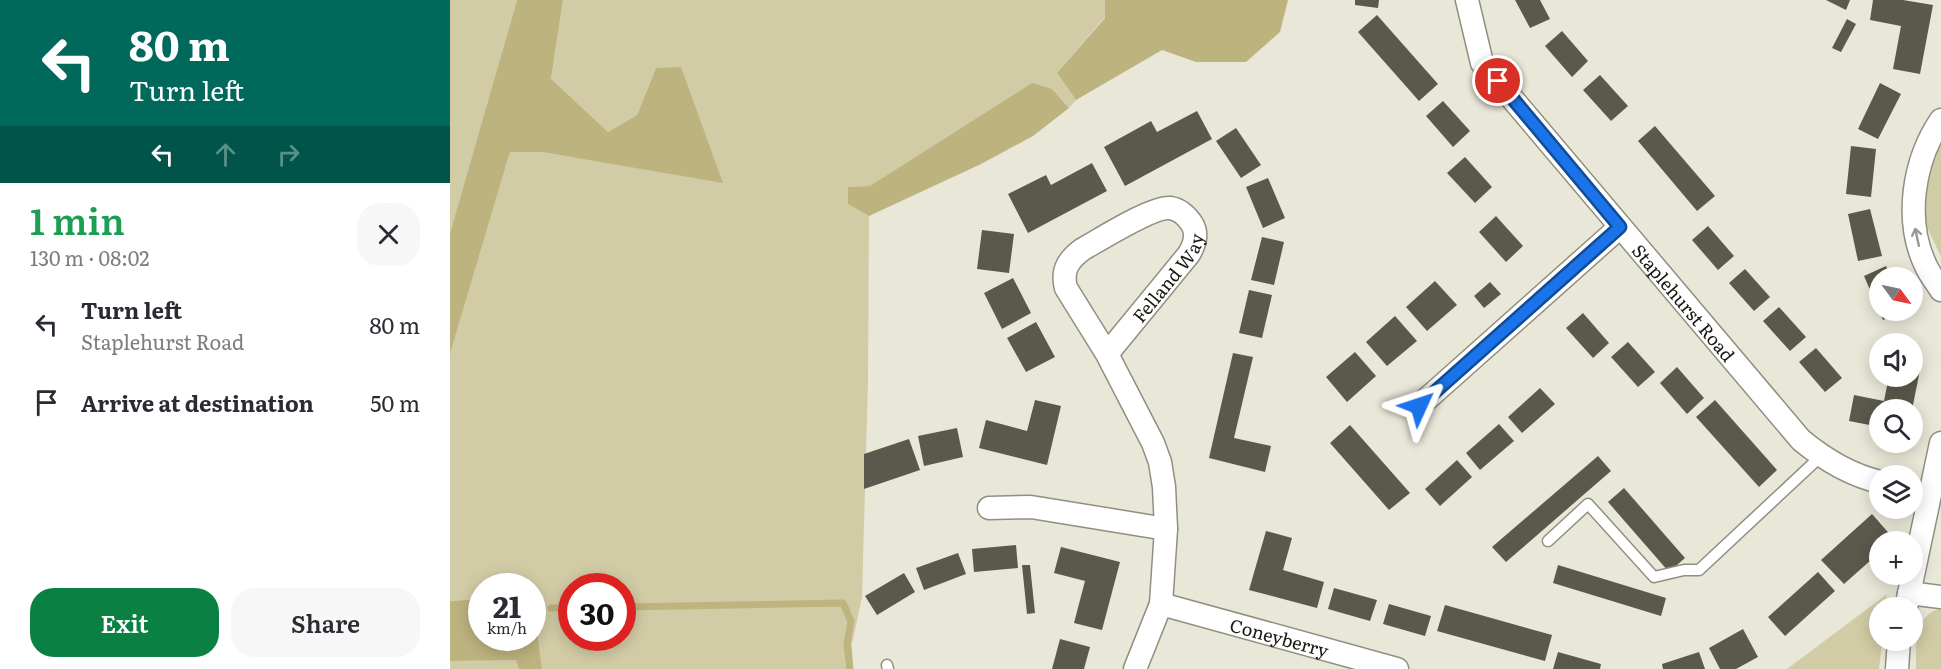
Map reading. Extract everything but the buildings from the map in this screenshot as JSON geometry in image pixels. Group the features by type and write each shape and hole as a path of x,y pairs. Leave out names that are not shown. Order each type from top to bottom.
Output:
{"street":[{"name":"Staplehurst Road","path":"1467,0 1482,63 1802,440 1820,456 1869,480"},
{"path":"1941,120 1932,133 1922,160 1913,210 1917,240 1926,266 1941,290"},
{"name":"Felland Way","path":"1107,354 1195,244 1191,221 1179,211 1164,208 1147,214 1083,249 1072,257 1066,267 1064,279 1066,288 1107,354 1153,443 1160,462 1166,529 1161,604 1135,669"},
{"path":"1419,406 1620,227"},
{"path":"1923,487 1941,442"},
{"path":"989,508 1031,507 1166,529"},
{"path":"1908,597 1918,519"},
{"path":"1923,599 1941,597"},
{"name":"Coneyberry","path":"1161,604 1397,669"},
{"path":"1897,669 1898,651"}],"lane":[{"path":"1548,541 1588,504 1654,577 1684,570 1698,570 1820,456"}],"shaded area":[{"path":"450,0 517,0 450,233"},
{"path":"517,0 563,0 551,79 608,132 637,115 656,68 681,67 723,183 542,152 510,152 450,354 450,233"},
{"path":"563,0 1105,0 1105,17 1057,73 1076,100 1069,108 1052,89 870,186 848,187 849,204 869,216 868,381 862,597 852,644 853,669 542,669 539,651 546,651 546,573 468,573 468,600 450,601 450,354 510,152 542,152 722,182 656,68 637,115 608,132 551,80"},
{"path":"1105,0 1288,0 1280,32 1246,62 1196,62 1162,50 1076,100 1057,73 1105,18"},
{"path":"1032,83 1052,89 1069,108 1033,136 981,164 869,216 848,204 848,187 870,186"},
{"path":"1941,145 1941,257 1927,227 1925,208 1930,173"},
{"path":"468,600 468,651 540,651 542,669 519,669 516,660 450,661 450,601"},
{"path":"1869,608 1869,651 1881,651 1879,669 1787,669"},
{"path":"1941,608 1941,669 1916,669 1917,651 1923,651 1923,620 1932,612"},
{"path":"516,659 519,669 450,669 450,661"}],"waterway":[{"path":"636,607 843,603 851,621 847,644 850,669"},
{"path":"551,608 558,608"},
{"path":"450,616 468,614"}],"route":[{"path":"1419,406 1620,227 1498,81"}]}
